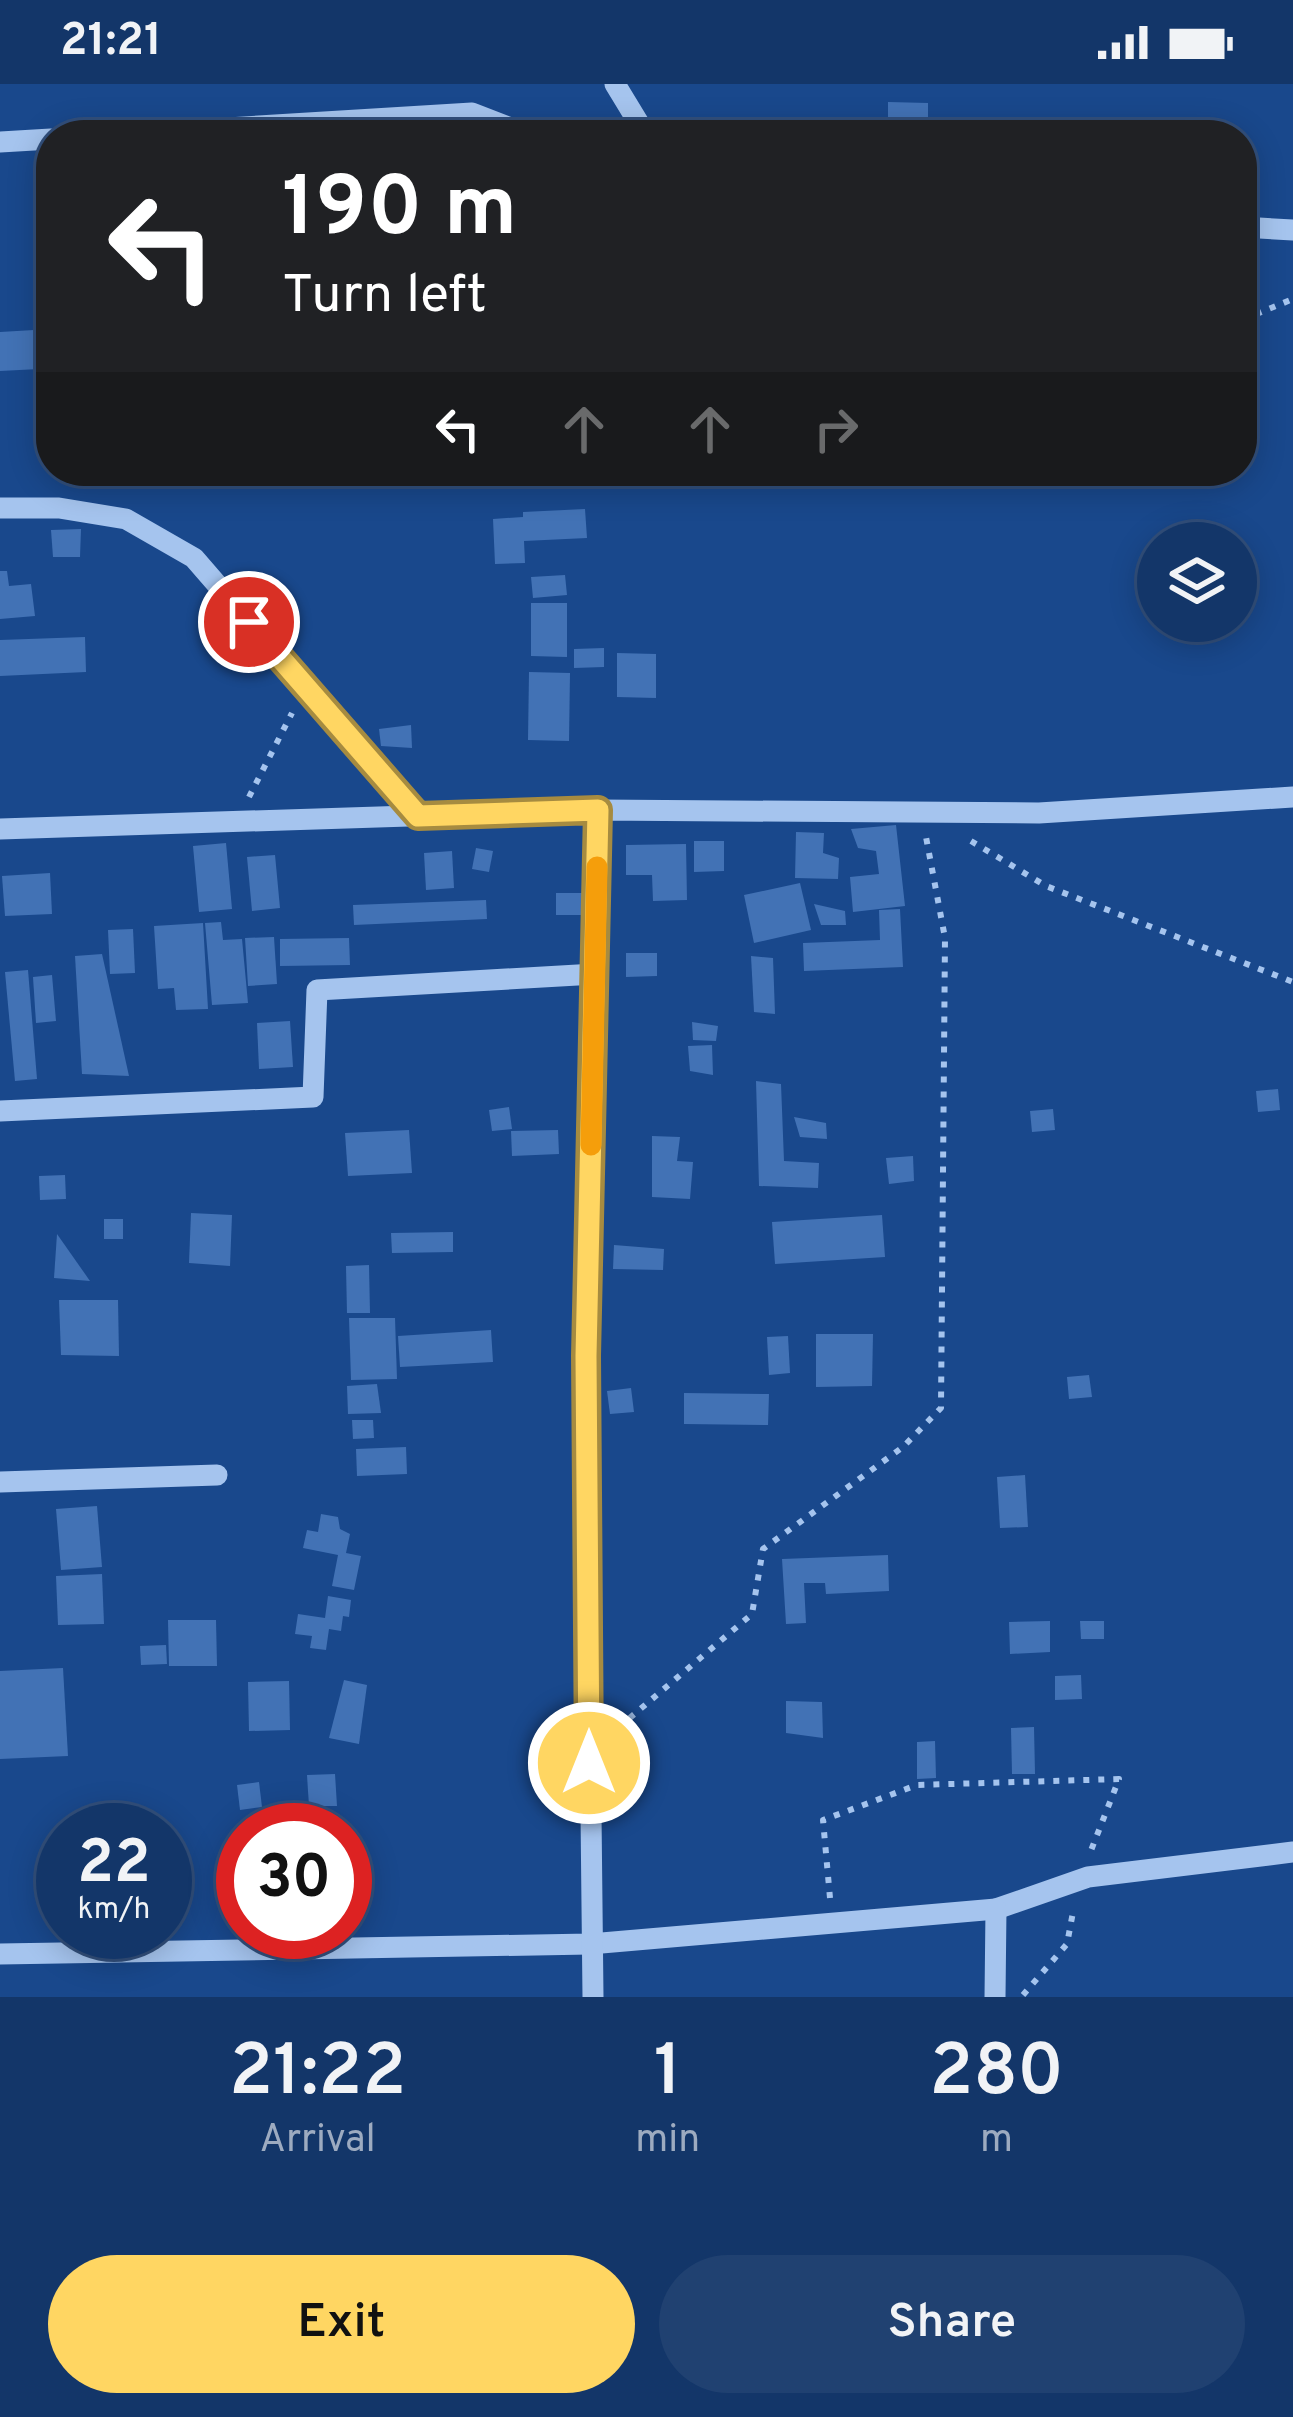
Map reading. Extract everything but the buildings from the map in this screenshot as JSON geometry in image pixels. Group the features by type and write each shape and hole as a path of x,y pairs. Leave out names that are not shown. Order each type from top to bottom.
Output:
{"street":[{"path":"614,84 637,120"},
{"path":"358,120 472,113 490,120"},
{"path":"0,142 36,140"},
{"path":"1257,228 1293,230"},
{"path":"0,508 59,508 126,519 194,558 418,816"},
{"path":"0,830 598,810 1040,812 1293,797"},
{"path":"593,1997 586,1356 598,810"},
{"path":"0,1112 313,1096 317,990 595,974"},
{"path":"0,1482 217,1475"},
{"path":"0,1954 590,1944 832,1925 997,1909 1079,1880 1293,1852"},
{"path":"995,1997 997,1909"}],"path":[{"path":"1257,314 1293,299"},
{"path":"236,822 305,686"},
{"path":"921,812 1046,886 1293,982"},
{"path":"610,1734 752,1614 763,1550 904,1447 941,1408 945,938 921,812"},
{"path":"832,1925 823,1820 917,1785 1119,1779 1079,1880 1066,1944 1021,1997"}],"slow traffic":[{"path":"591,1145 597,867"}],"route":[{"path":"249,622 418,816 598,810 586,1356 589,1763"}]}
